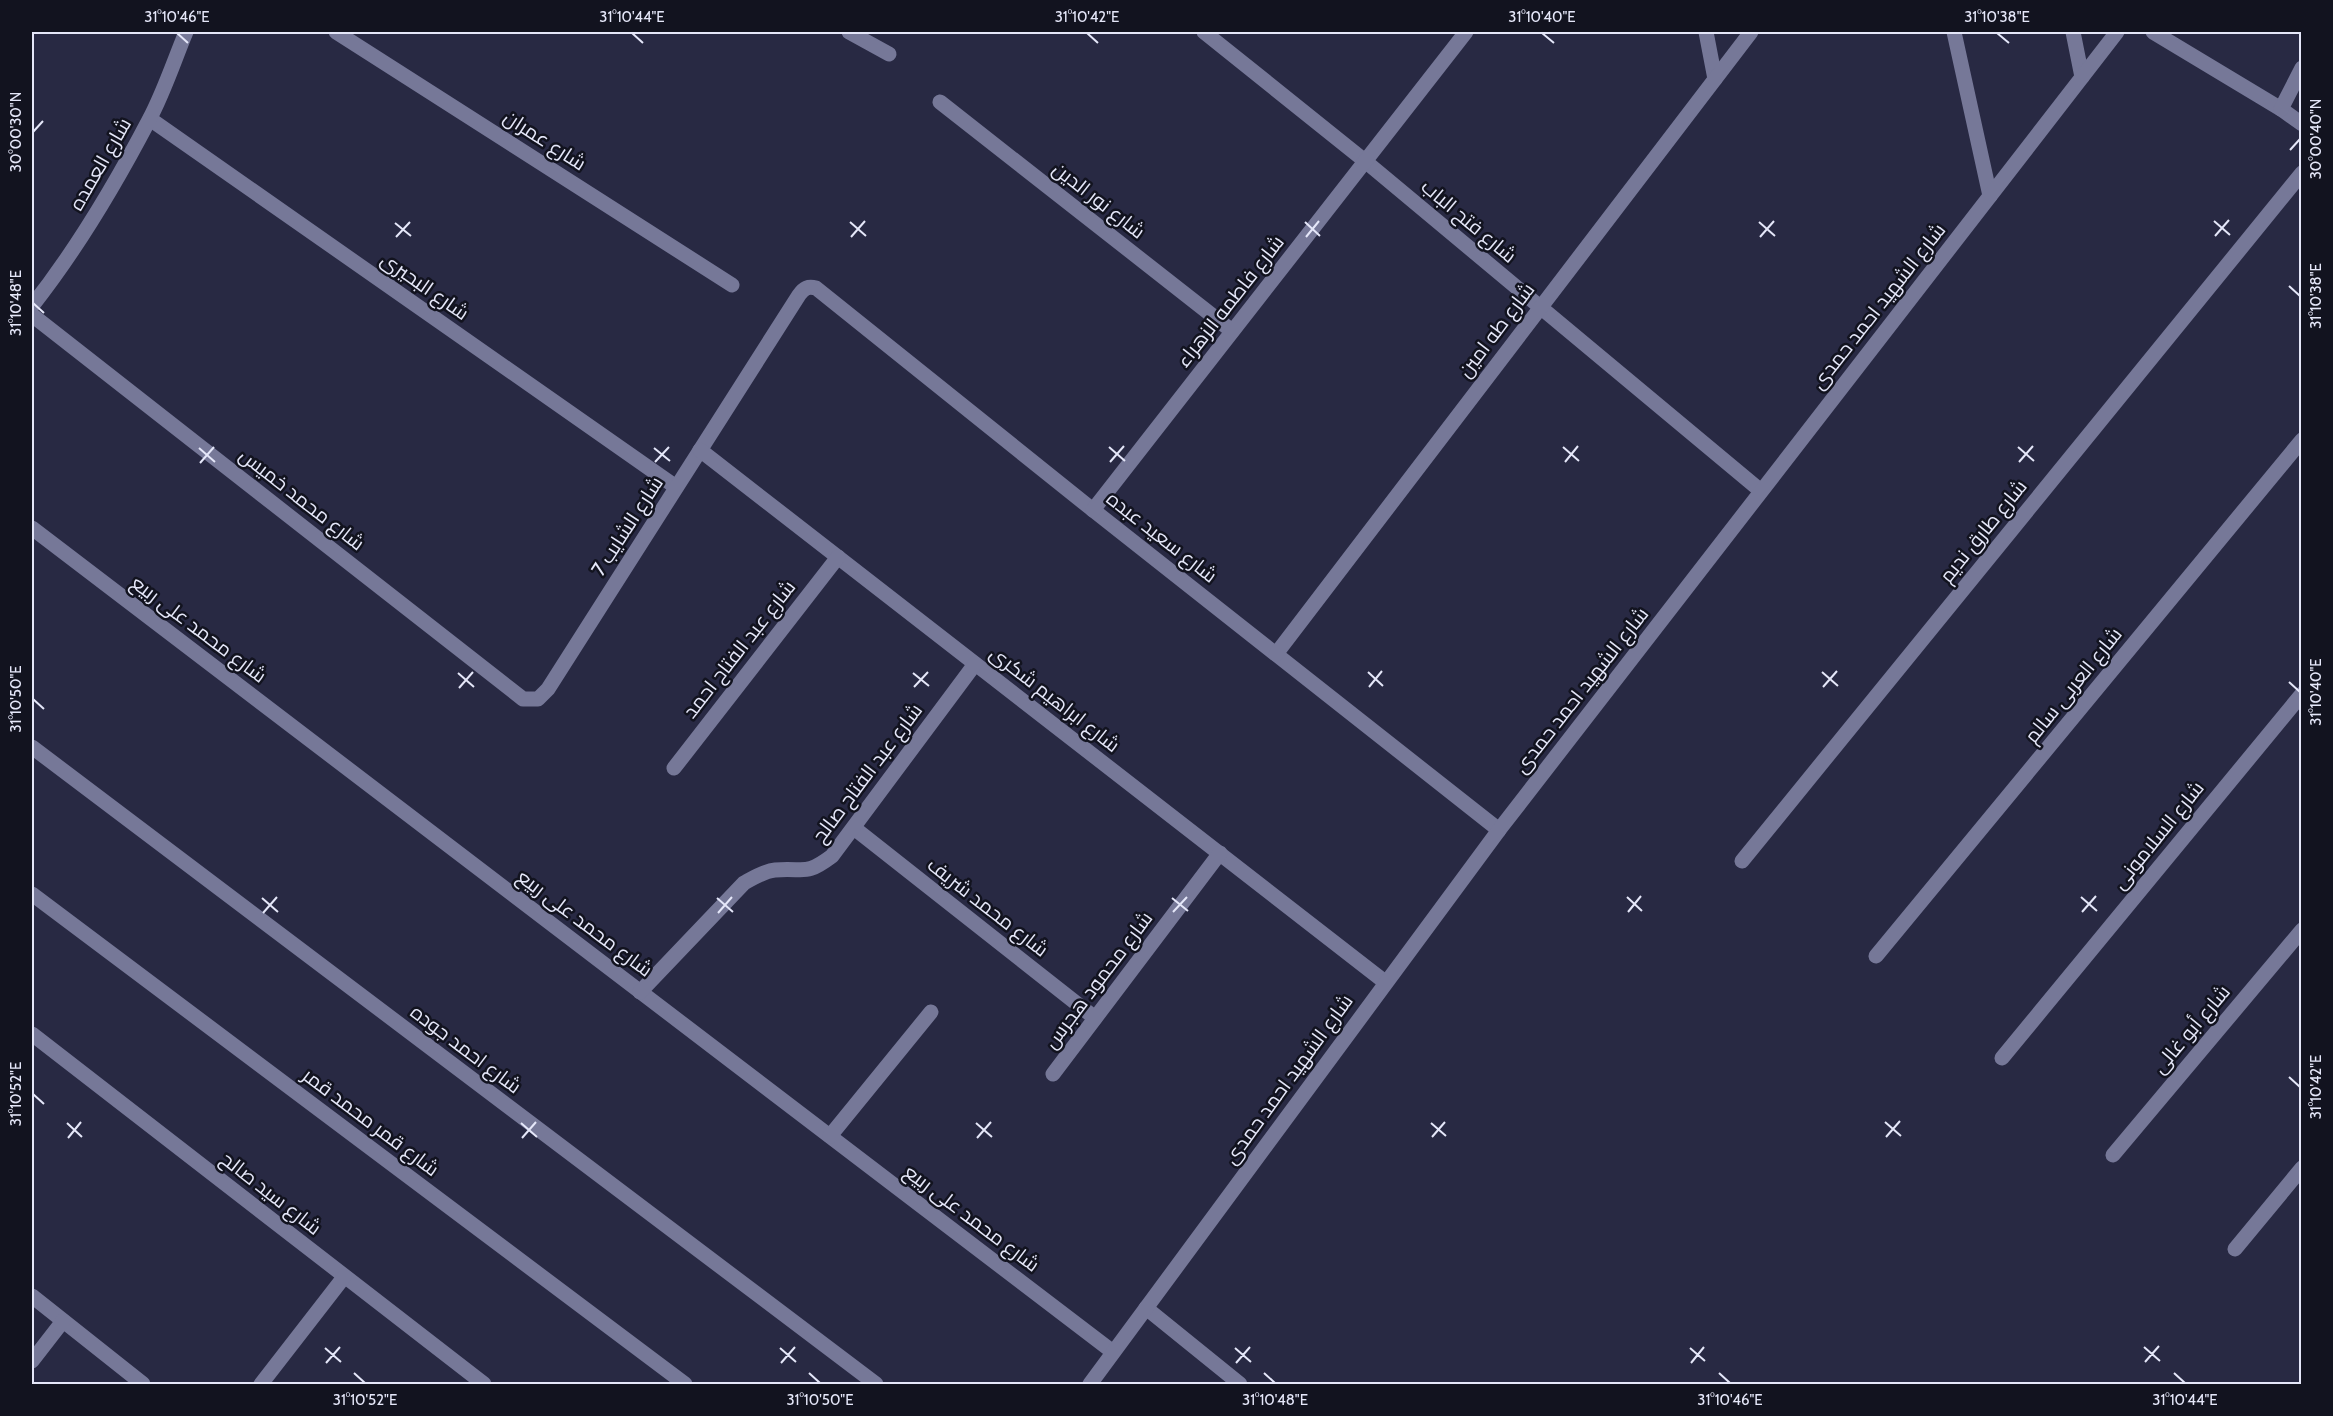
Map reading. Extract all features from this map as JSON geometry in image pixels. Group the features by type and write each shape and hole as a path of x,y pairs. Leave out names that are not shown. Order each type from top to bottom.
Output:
{"street":[{"name":"شارع العمده","path":"32,306 86,230 150,119 186,32"},
{"name":"شارع عمران","path":"336,32 732,285"},
{"path":"849,32 889,54"},
{"name":"شارع فتح الباب","path":"1204,32 1365,161 1761,491"},
{"name":"شارع فاطمه الزهراء","path":"1093,510 1466,32"},
{"path":"1706,32 1715,79"},
{"name":"شارع طه امين","path":"1275,654 1751,32"},
{"path":"1954,32 1990,196"},
{"path":"2073,32 2082,77"},
{"name":"شارع الشهيد احمد حمدى","path":"1090,1384 1385,982 1500,830 2117,32"},
{"path":"2153,32 2282,109 2301,124"},
{"path":"2282,109 2301,68"},
{"name":"شارع نور الدين","path":"940,102 1232,331"},
{"name":"شارع البحيرى","path":"150,119 676,487"},
{"name":"شارع طارق نديم","path":"1742,861 2301,173"},
{"name":"شارع سعيد عبده","path":"799,295 803,289 810,286 822,291 1093,510 1500,830"},
{"name":"شارع الشايب 7","path":"548,689 799,295"},
{"name":"شارع محمد خميس","path":"32,315 523,699 538,699 548,689"},
{"name":"شارع العربى سالم","path":"1876,956 2301,440"},
{"name":"شارع ابراهيم شكرى","path":"700,450 1385,982"},
{"name":"شارع محمد على ربيع","path":"32,528 1113,1352"},
{"name":"شارع عبد الفتاح احمد","path":"674,768 838,556"},
{"name":"شارع عبد الفتاح صالح","path":"640,992 744,883 774,870 804,871 818,867 832,856 975,664"},
{"name":"شارع السلامونى","path":"2002,1058 2301,694"},
{"name":"شارع احمد جوده","path":"32,747 876,1384"},
{"name":"شارع محمد شريف","path":"854,828 1095,1018"},
{"name":"شارع محمود هجرس","path":"1053,1074 1220,854"},
{"name":"شارع قمر محمد قمر","path":"32,894 685,1384"},
{"name":"شارع أبو غالى","path":"2114,1155 2301,930"},
{"path":"830,1136 931,1012"},
{"name":"شارع سيد صالح","path":"32,1034 483,1384"},
{"path":"2235,1249 2301,1168"},
{"path":"261,1384 344,1277"},
{"path":"32,1296 143,1384"},
{"path":"1146,1308 1240,1384"},
{"path":"32,1361 63,1321"}]}
